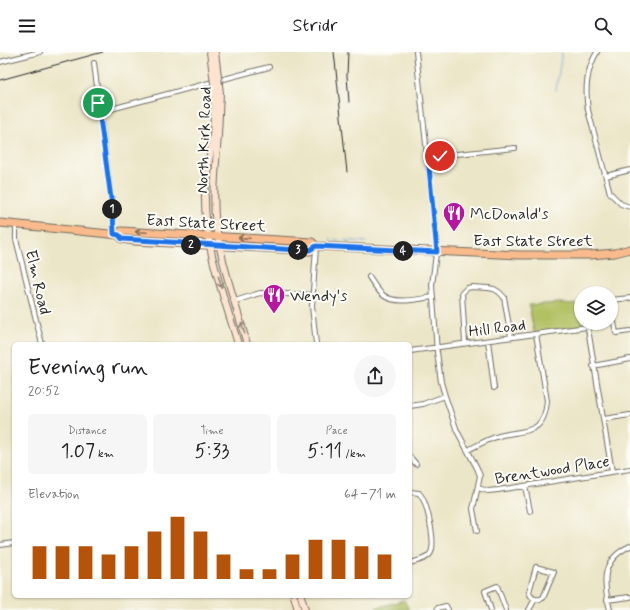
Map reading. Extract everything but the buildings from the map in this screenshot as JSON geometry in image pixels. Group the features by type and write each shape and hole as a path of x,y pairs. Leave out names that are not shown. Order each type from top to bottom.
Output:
{"main road":[{"name":"East State Street","path":"0,223 116,235 122,239 210,246 310,250 316,246 502,255 577,256 615,253 630,250"},
{"name":"East State Street","path":"116,235 122,231 312,242 316,246"}],"street":[{"path":"0,62 40,52"},
{"name":"North Kirk Road","path":"210,52 215,91 215,220 220,246 246,342"},
{"name":"North Kirk Road","path":"215,52 220,93 215,135 205,192 206,213 210,246 237,342"},
{"path":"416,52 437,252 432,285 432,297 441,382 457,431 480,476 473,509 477,531"},
{"path":"597,52 591,64 587,78 586,97 611,195 621,204 630,208"},
{"path":"94,63 116,235"},
{"path":"100,112 269,66"},
{"path":"428,157 515,148"},
{"path":"606,176 630,170"},
{"name":"Elm Road","path":"16,225 16,239 42,342"},
{"path":"316,246 312,312 316,342"},
{"path":"369,277 384,296 392,300 402,301 432,297"},
{"path":"465,343 462,293 468,288 472,287 494,289 504,297 511,337"},
{"path":"235,301 260,293 313,296"},
{"path":"618,299 630,298"},
{"name":"Hill Road","path":"412,351 574,327"},
{"path":"588,330 612,472"},
{"path":"615,330 616,333 630,331"},
{"path":"468,450 489,439 501,435 523,432 534,428 542,420 547,409 547,401 536,334"},
{"path":"488,340 494,388"},
{"path":"593,366 630,359"},
{"path":"412,406 423,404 445,396"},
{"path":"604,419 630,415"},
{"path":"412,459 416,464"},
{"name":"Brentwood Place","path":"478,488 498,490 630,469"},
{"path":"525,486 530,511"},
{"path":"412,492 419,494 424,500 431,527 432,544 432,551 429,556 412,562"},
{"path":"0,545 12,543"},
{"path":"610,610 604,578 608,566 618,553 630,546"},
{"path":"536,567 554,572 544,598 540,600 534,599 530,596 529,592 536,567"},
{"path":"491,610 485,591 497,586 506,610"},
{"path":"607,600 630,597"},
{"path":"295,598 298,610"},
{"path":"302,598 305,610"},
{"path":"529,610 534,599"},
{"path":"437,610 446,606 448,610"}],"green space":[{"path":"574,304 574,327 534,333 529,305"},
{"path":"404,600 409,610 375,610 376,608"}],"waterway":[{"path":"556,90 562,52"},
{"path":"330,239 339,240"},
{"path":"343,240 366,242"}],"railway":[{"path":"0,80 103,52"},
{"path":"334,52 347,172"},
{"path":"348,52 347,76 349,102"}],"place":[{"name":"McDonald's","path":"454,232"},
{"name":"Wendy's","path":"274,314"}],"route":[{"path":"98,103 113,213 114,234 119,235 122,239 298,250 310,250 316,246 437,252 428,157 440,156"}]}
